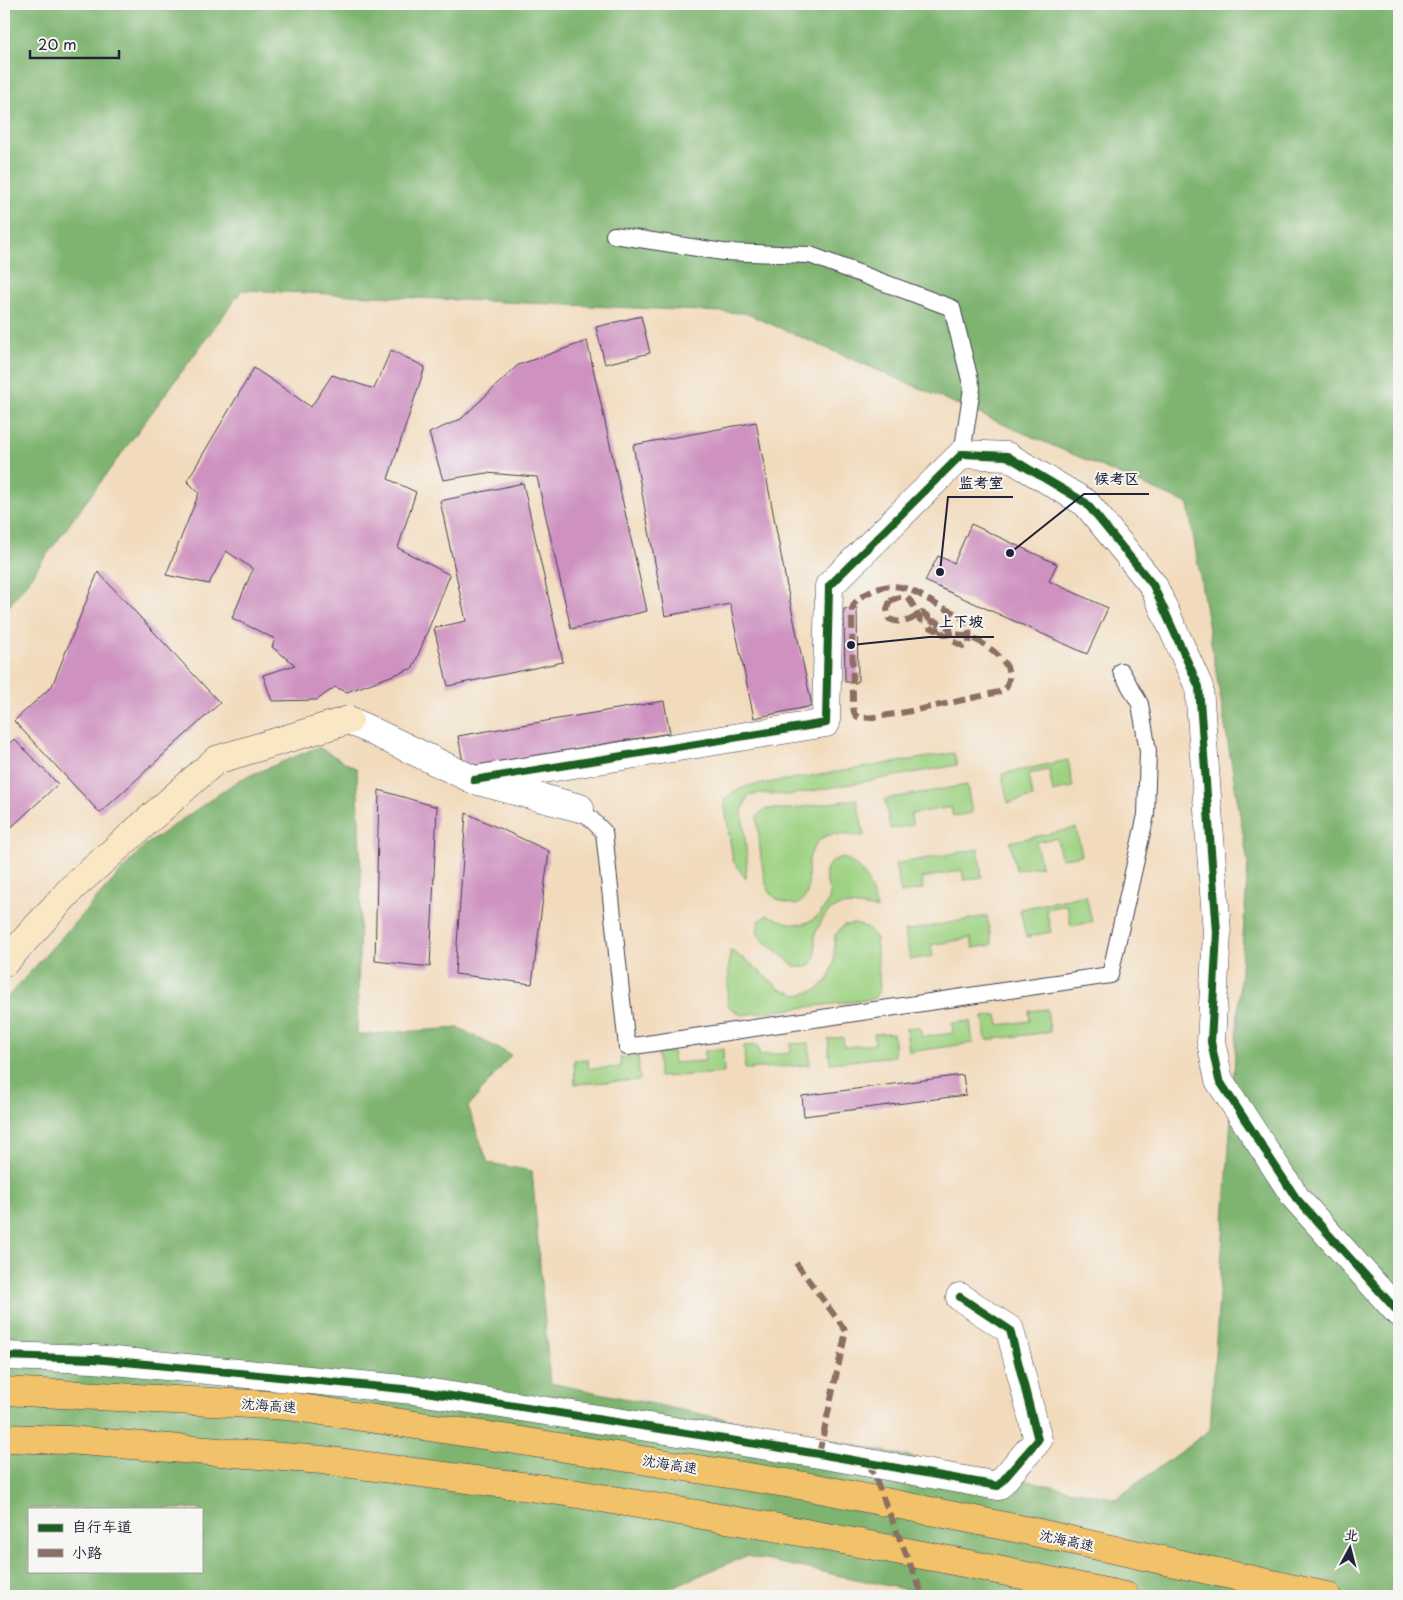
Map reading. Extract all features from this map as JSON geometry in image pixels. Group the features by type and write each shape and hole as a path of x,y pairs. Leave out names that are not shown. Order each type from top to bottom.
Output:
{"highway":[{"name":"沈海高速","path":"4,1391 288,1406 528,1442 811,1486 1034,1532 1327,1596"},
{"path":"4,1438 68,1440 322,1460 560,1491 768,1526 1125,1596"}],"street":[{"path":"474,780 826,722 829,586 962,454 1007,456 1086,502 1153,585 1200,687 1217,933 1211,1042 1220,1080 1296,1198 1399,1313"},
{"path":"4,963 72,888 216,760 349,720 474,780 580,808"},
{"path":"4,1356 94,1358 413,1390 819,1454 998,1486 1038,1440 1010,1330 960,1297"}],"lane":[{"path":"614,235 723,252 810,255 952,308 972,388 962,454"},
{"path":"580,808 604,832 627,1047 1110,975 1146,815 1148,751 1144,723 1140,704 1121,671"}],"green space":[{"path":"4,4 1399,4 1399,1596 937,1596 746,1556 655,1594 656,1596 4,1596 4,1001 144,846 239,780 318,747 357,769 361,878 357,1035 459,1028 511,1055 468,1107 488,1163 532,1171 550,1383 1116,1499 1210,1430 1248,863 1188,504 745,313 242,290 4,613"},
{"path":"954,753 957,765 789,795 759,793 748,797 742,811 747,858 746,879 733,861 724,800 734,791 748,786"},
{"path":"1068,760 1073,787 1053,792 1049,770 1028,774 1033,797 1008,803 1002,774"},
{"path":"967,785 972,813 953,816 951,807 911,814 912,825 890,829 885,799"},
{"path":"857,799 864,836 831,834 822,838 815,845 810,855 807,893 803,899 797,905 774,897 769,891 764,876 757,816 765,809 789,809"},
{"path":"1076,828 1082,855 1061,859 1057,838 1036,842 1041,866 1016,870 1010,842"},
{"path":"978,849 982,877 964,880 962,870 922,878 923,889 901,893 895,864"},
{"path":"842,857 857,866 862,872 869,885 877,909 852,905 837,907 830,911 820,924 815,935 816,952 812,963 808,967 796,967 762,940 757,933 759,921 767,915 796,924 803,924 816,918 825,907 830,896 826,875 827,868 832,862"},
{"path":"1086,895 1092,922 1071,926 1067,905 1046,909 1051,932 1026,937 1020,909"},
{"path":"987,916 992,945 973,948 971,938 931,945 933,956 910,960 905,931"},
{"path":"854,924 866,927 876,938 880,988 874,999 741,1015 727,1005 730,950 749,962 780,989 798,995 817,990 829,979 834,962 835,935 844,925"},
{"path":"1047,1009 1050,1032 986,1040 983,1017 997,1015 999,1025 1030,1021 1029,1011"},
{"path":"970,1021 973,1043 909,1052 906,1028 920,1027 922,1037 953,1033 952,1023"},
{"path":"893,1033 895,1056 830,1063 828,1039 843,1037 844,1047 875,1044 874,1034"},
{"path":"809,1043 810,1065 745,1069 744,1046 758,1045 759,1055 791,1053 790,1044"},
{"path":"723,1049 724,1073 659,1077 658,1053 673,1052 674,1063 705,1061 704,1051"},
{"path":"638,1056 640,1080 575,1084 574,1060 588,1059 589,1069 621,1067 620,1058"}],"water":[{"path":"793,1593 840,1596 764,1596"}],"building":[{"path":"641,316 650,353 605,364 596,327"},
{"path":"587,341 647,611 571,629 537,477 486,473 443,480 429,433 461,419 518,365"},
{"path":"391,350 425,367 388,479 416,492 398,548 450,575 413,668 347,692 335,687 317,700 272,701 263,675 295,665 272,647 275,639 232,618 253,569 226,551 209,584 166,575 199,493 187,481 254,368 311,407 332,375 374,389"},
{"path":"756,422 812,706 754,718 730,604 665,616 633,445"},
{"path":"523,483 563,662 448,686 434,628 466,621 440,501"},
{"path":"971,524 1057,564 1049,581 1108,608 1087,654 925,581 938,556 954,563"},
{"path":"98,572 220,703 100,813 14,721 52,686"},
{"path":"857,608 858,682 845,682 844,609"},
{"path":"664,701 670,733 464,767 458,736"},
{"path":"14,739 58,784 4,834 4,749"},
{"path":"379,790 437,807 430,967 375,961"},
{"path":"466,813 549,851 532,984 455,974"},
{"path":"963,1075 966,1095 804,1116 802,1096"}],"marked path":[{"path":"890,601 887,609 889,619 898,622 906,621 917,616 922,613 928,616 930,627 936,630 945,626 950,629 953,641 963,646 969,644 970,638 970,636 969,630 963,619 914,592 897,586 888,586 878,588 863,596 856,601 852,609 853,707 856,716 866,718 902,713 999,692 1006,688 1009,673 1006,665 992,650 983,644 973,639 963,635 954,634 946,635 942,633 938,622 934,621 929,621 927,621 920,620 919,617 917,614 915,608 907,597 899,597 890,601"},
{"path":"796,1263 846,1331 819,1454"},
{"path":"869,1463 923,1596"}],"cycle path":[{"path":"474,780 826,723 829,586 962,454 1007,456 1086,503 1153,585 1199,687 1217,933 1211,1042 1219,1080 1296,1198 1399,1313"},
{"path":"4,1356 94,1359 413,1390 819,1454 998,1486 1038,1440 1010,1330 960,1297"}],"place":[{"name":"候考区","path":"1010,553"},
{"name":"监考室","path":"940,572"},
{"name":"上下坡","path":"851,645"}]}
